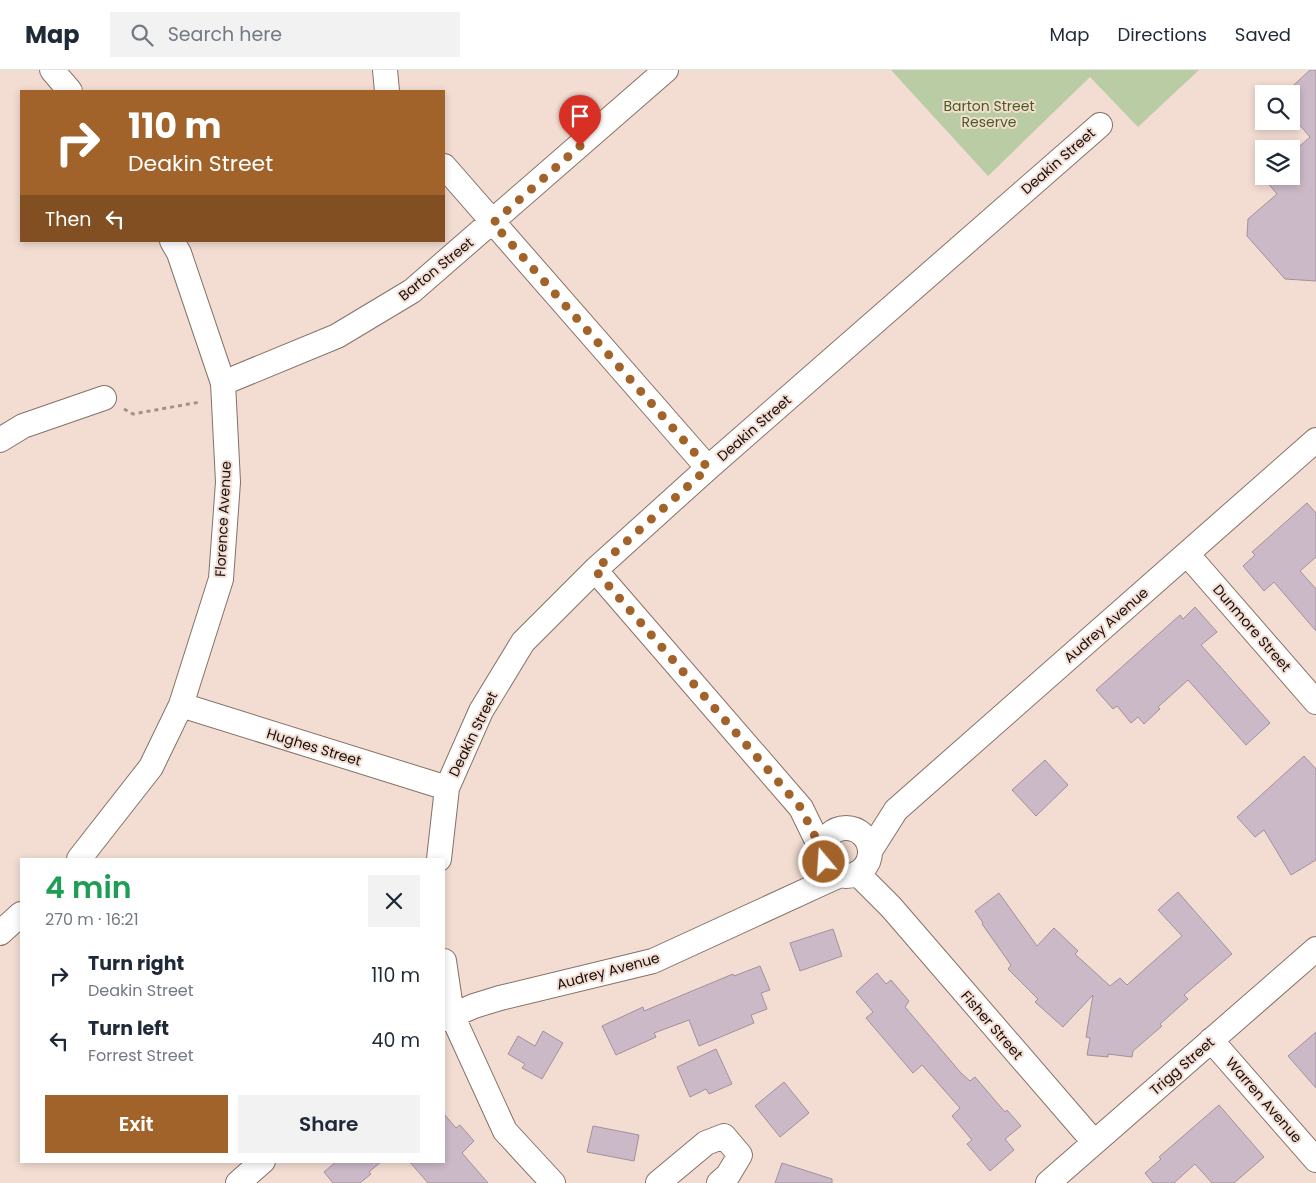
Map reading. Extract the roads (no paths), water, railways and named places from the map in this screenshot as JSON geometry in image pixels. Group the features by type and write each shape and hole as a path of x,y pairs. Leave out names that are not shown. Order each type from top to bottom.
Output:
{"street":[{"path":"52,70 69,90"},
{"path":"385,70 387,90"},
{"name":"Barton Street","path":"224,390 337,336 412,292 666,70"},
{"name":"Deakin Street","path":"439,858 447,788 481,711 523,642 595,570 708,468 1100,125"},
{"path":"445,167 708,468"},
{"name":"Florence Avenue","path":"80,858 150,767 181,705 221,578 228,482 224,390 179,253 173,242"},
{"path":"0,440 23,426 104,398"},
{"name":"Audrey Avenue","path":"448,1017 500,998 653,961 795,898 847,863 896,810 1316,440"},
{"name":"Dunmore Street","path":"1187,554 1316,702"},
{"name":"Fisher Street","path":"595,570 847,863 891,907 1094,1142"},
{"name":"Hughes Street","path":"181,705 447,788"},
{"name":"Fisher Street","path":"801,808 848,829"},
{"name":"Audrey Avenue","path":"847,863 825,841 833,832 848,829 896,810"},
{"path":"847,863 869,844 863,835 848,829"},
{"path":"0,933 20,915"},
{"name":"Trigg Street","path":"1048,1183 1316,949"},
{"path":"445,975 448,1017 506,1132 553,1183"},
{"name":"Warren Avenue","path":"1211,1040 1316,1160"},
{"path":"658,1183 706,1143 724,1136 740,1155 728,1175 719,1183"},
{"path":"238,1183 261,1163"}],"park label":[{"name":"Barton Street Reserve","path":"989,114"}]}
